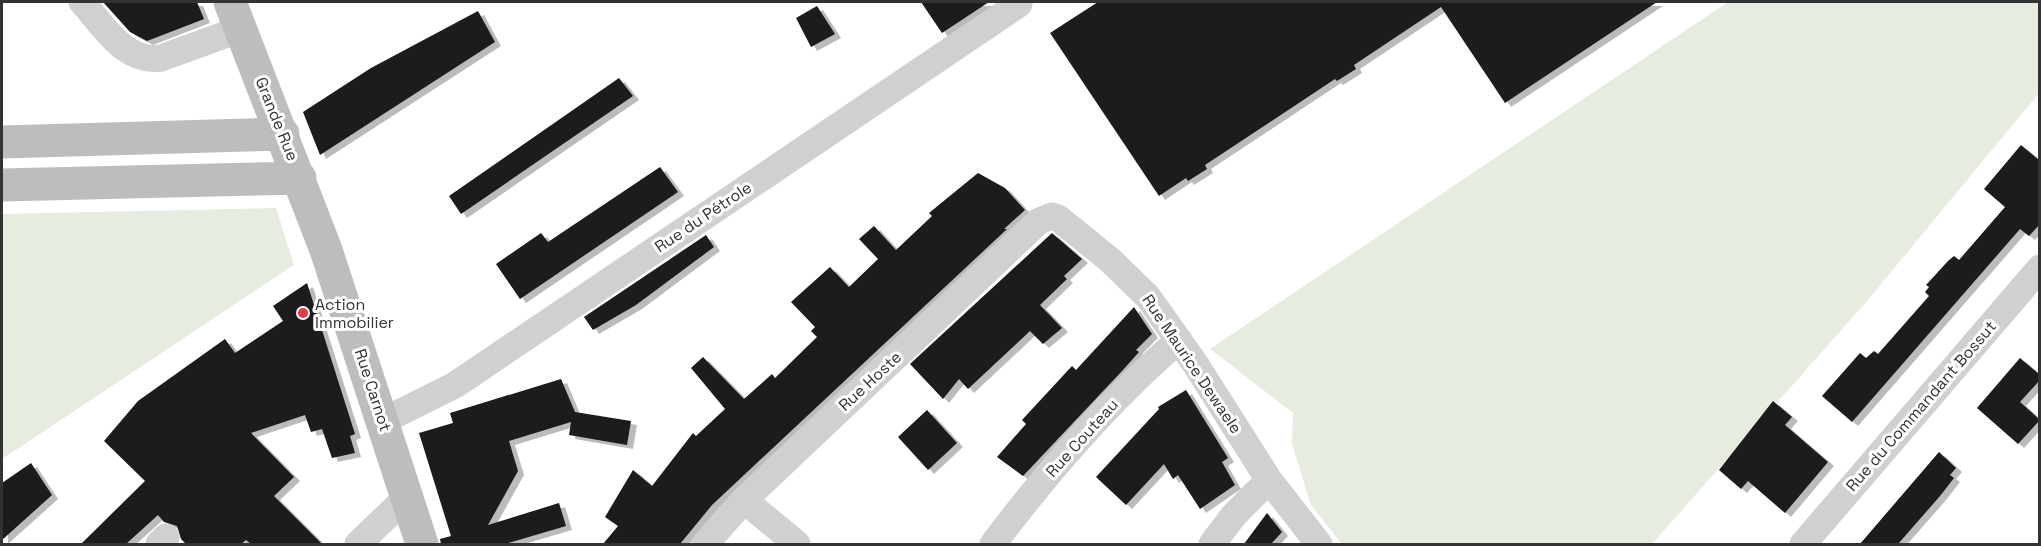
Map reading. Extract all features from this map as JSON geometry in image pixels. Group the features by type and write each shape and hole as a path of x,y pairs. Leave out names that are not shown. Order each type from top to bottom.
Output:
{"main road":[{"name":"Grande Rue","path":"235,15 321,237"},
{"path":"2,142 283,134"},
{"path":"2,185 300,178"},
{"name":"Rue Carnot","path":"321,237 422,544"}],"street":[{"path":"82,2 123,48 138,58 148,59 161,58 235,15"},
{"name":"Rue du Pétrole","path":"383,421 455,386 1019,4"},
{"name":"Rue Maurice Dewaele","path":"1039,221 1047,217 1058,218 1110,260 1148,297 1179,340 1269,480 1319,544"},
{"name":"Rue Hoste","path":"705,544 744,500 1039,221"},
{"name":"Rue du Commandant Bossut","path":"1803,544 2040,268"},
{"name":"Rue Couteau","path":"993,544 1027,499 1102,414 1149,366 1179,340"},
{"path":"1212,544 1234,515 1269,480"},
{"path":"358,544 407,497"},
{"path":"744,500 797,544"}],"shaded area":[{"path":"1728,2 2039,2 2039,93 1867,301 1652,544 1342,544 1311,505 1292,444 1293,413 1210,349"},
{"path":"276,208 294,265 2,459 2,214"}],"building":[{"path":"103,2 197,2 204,19 147,41 130,32"},
{"path":"921,2 989,2 942,33"},
{"path":"1098,2 1657,2 1505,103 1441,7 1354,65 1356,69 1337,81 1335,79 1205,165 1207,169 1188,181 1186,178 1159,196 1050,33"},
{"path":"817,6 835,34 811,47 796,18"},
{"path":"478,11 495,42 320,155 303,112 371,68"},
{"path":"619,78 633,96 461,214 449,196"},
{"path":"2021,145 2040,161 2040,224 2029,236 2020,229 1852,422 1822,396 1860,353 1866,358 1874,351 1878,354 1929,296 1925,292 1929,287 1926,285 1954,256 1959,260 2005,207 1984,189"},
{"path":"660,167 678,192 520,299 496,264 541,233 548,242"},
{"path":"978,173 1005,188 1025,210 1004,229 1007,229 712,505 680,544 603,544 618,526 605,517 633,470 652,486 693,433 696,436 725,409 691,368 703,357 744,399 772,374 775,378 817,337 811,331 815,327 791,302 830,267 849,287 878,259 859,239 874,226 896,250 932,216 929,213"},
{"path":"1052,233 1082,259 1064,276 1067,279 1040,305 1062,328 1043,344 1030,331 968,389 959,379 943,399 910,364"},
{"path":"706,235 714,247 636,305 593,330 584,317"},
{"path":"307,283 355,434 350,436 355,453 332,458 322,429 311,432 305,415 251,433 294,477 274,496 322,544 251,544 246,540 241,544 186,544 181,539 177,526 164,522 158,515 126,544 81,544 145,481 104,441 138,401 225,339 235,353 283,321 273,306"},
{"path":"1134,307 1152,334 1136,350 1139,352 1122,371 1023,476 997,457 1026,424 1022,420 1072,366 1076,370"},
{"path":"2020,358 2040,375 2040,380 2020,402 2040,420 2018,444 1977,408"},
{"path":"561,379 575,412 631,421 627,445 569,435 571,422 509,441 518,471 488,525 559,503 566,526 505,544 441,544 440,539 451,536 419,433 453,423 450,413"},
{"path":"1186,390 1228,458 1222,462 1235,485 1200,509 1178,475 1173,479 1164,464 1126,505 1096,477 1159,409 1158,407"},
{"path":"1773,401 1792,417 1785,425 1828,462 1785,513 1748,481 1741,489 1719,470"},
{"path":"927,410 957,443 928,470 898,437"},
{"path":"1939,452 1956,468 1950,475 1954,478 1940,496 1898,544 1860,544"},
{"path":"31,463 52,495 2,540 2,483"},
{"path":"1267,513 1282,532 1271,544 1244,544"}],"place":[{"name":"Action Immobilier","path":"303,313"}]}
